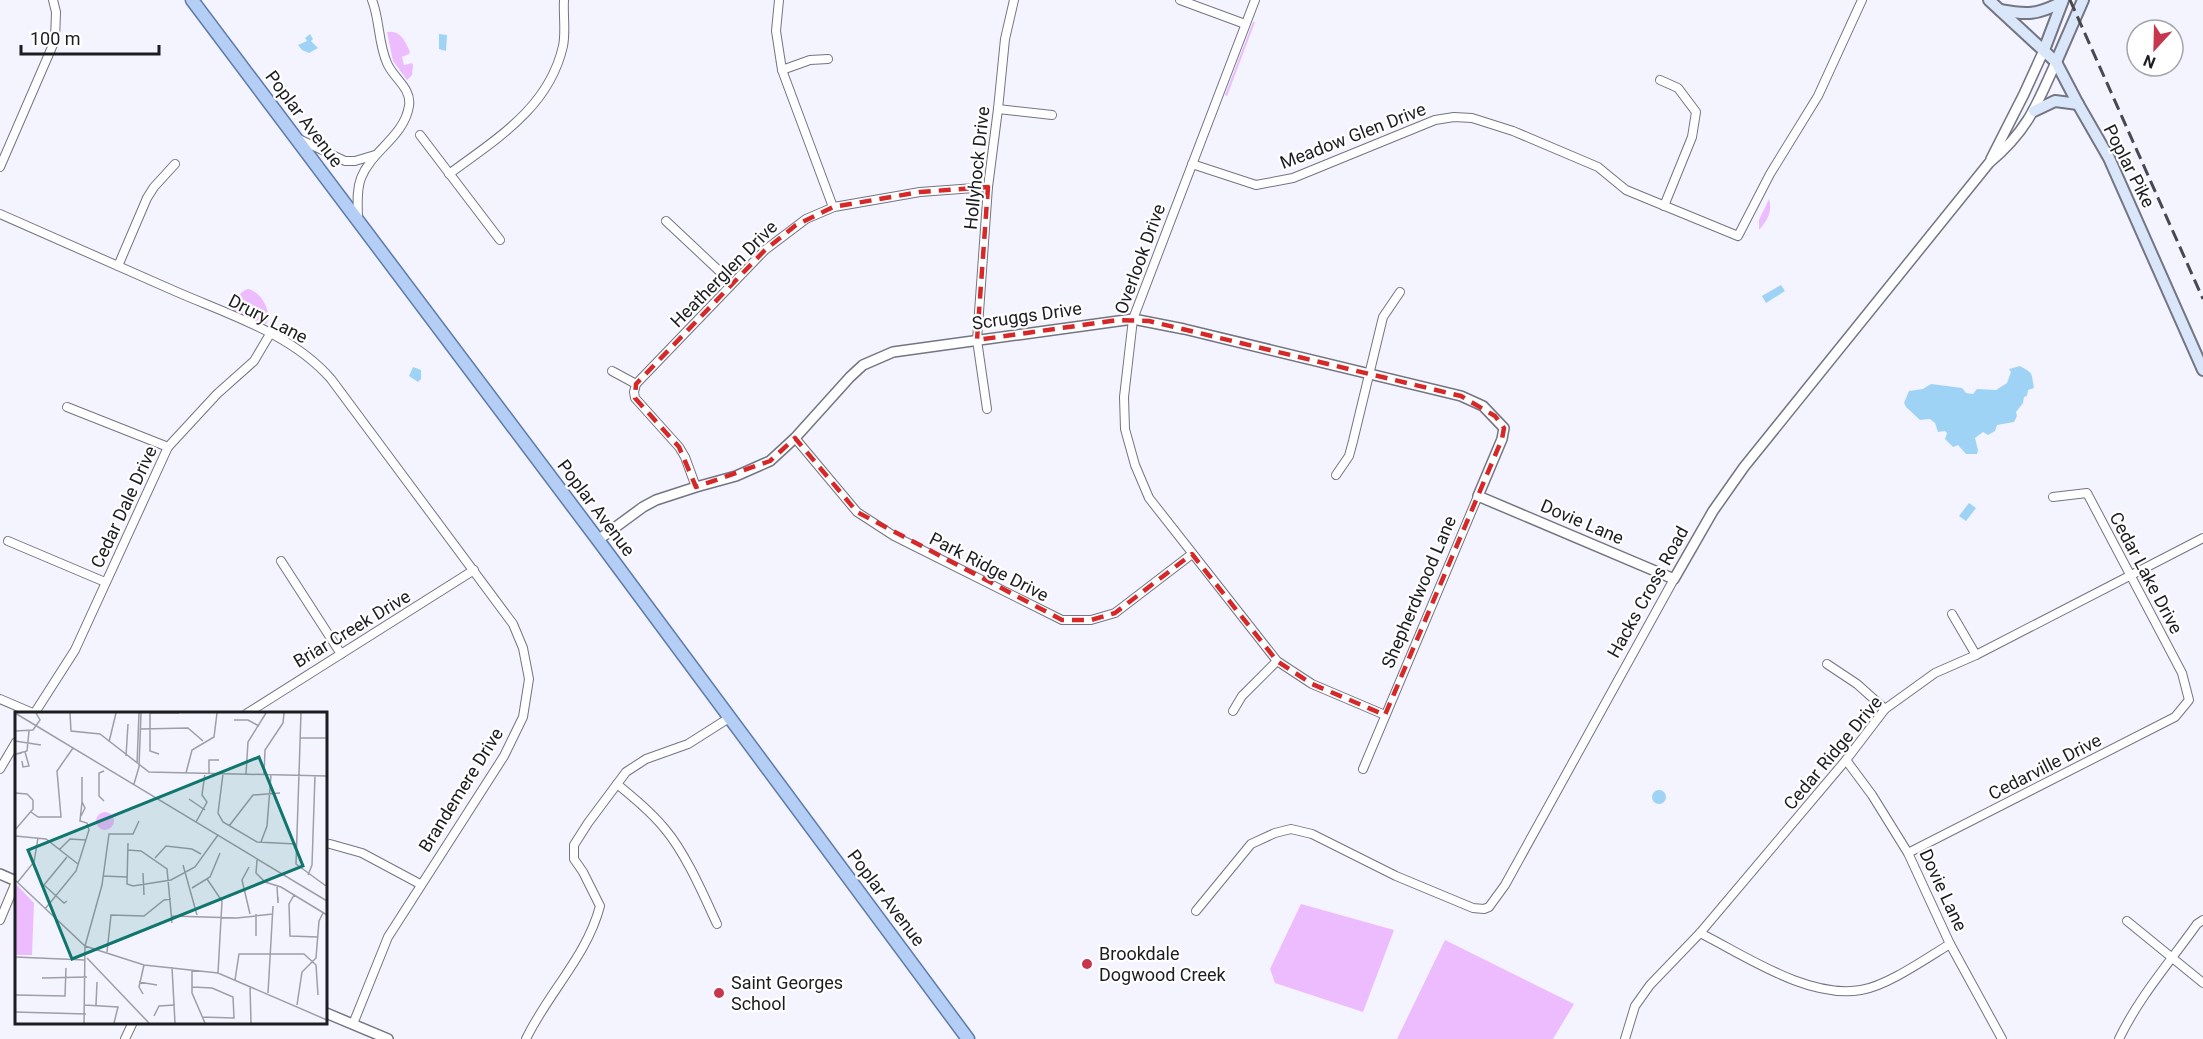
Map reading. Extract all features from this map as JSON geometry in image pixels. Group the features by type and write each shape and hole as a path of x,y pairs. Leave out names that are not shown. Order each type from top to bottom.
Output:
{"main road":[{"name":"Poplar Avenue","path":"192,0 598,540 968,1039"},
{"name":"Poplar Pike","path":"1989,0 2056,62 2109,158 2203,370"},
{"name":"Hacks Cross Road","path":"2056,62 2083,0"},
{"path":"2000,10 2035,14 2062,1"},
{"name":"Hacks Cross Road","path":"2044,50 2062,1"},
{"path":"2034,111 2055,101 2078,104"}],"street":[{"path":"0,167 55,40 56,22 53,0"},
{"path":"358,221 360,180 375,155 398,131 406,115 409,100 405,87 386,61 378,18 372,0"},
{"path":"449,174 520,120 548,86 563,45 564,0"},
{"path":"779,0 776,31 782,70 833,207"},
{"name":"Hollyhock Drive","path":"987,409 977,340 988,187 1005,39 1014,0"},
{"path":"1180,0 1245,24"},
{"name":"Overlook Drive","path":"1255,0 1132,319 1124,397 1127,438 1149,498 1277,661 1312,684 1385,715"},
{"name":"Meadow Glen Drive","path":"1191,164 1256,185 1293,178 1435,120 1454,117 1472,118 1513,131 1598,167 1620,187 1738,236 1770,174 1818,96 1862,0"},
{"name":"Hacks Cross Road","path":"1989,164 2044,50"},
{"path":"782,70 810,60 828,59"},
{"name":"Hacks Cross Road","path":"1196,911 1251,844 1283,830 1301,830 1312,834 1396,876 1465,905 1478,909 1489,907 1505,885 1713,511 1744,467 1989,164 2010,146 2028,122 2056,62"},
{"path":"1660,80 1678,88 1696,112 1692,138 1664,206"},
{"path":"998,109 1052,115"},
{"path":"420,135 500,240"},
{"path":"294,137 345,161 355,161 375,155"},
{"path":"118,266 147,198 175,164"},
{"name":"Heatherglen Drive","path":"636,384 765,250 806,219 833,207 920,192 988,187"},
{"name":"Drury Lane","path":"0,214 270,334 296,348 324,370 474,570"},
{"path":"666,221 732,283"},
{"path":"1336,475 1348,456 1353,441 1383,317 1400,292"},
{"name":"Scruggs Drive","path":"598,540 643,507 696,487 736,476 770,461 795,438 863,365 893,352 1132,319 1184,329 1461,396 1484,406 1504,428"},
{"name":"Cedar Dale Drive","path":"35,712 75,651 168,447 217,394 250,366 259,355 270,334"},
{"path":"612,371 636,384 635,398 679,447 696,487"},
{"path":"67,407 168,447"},
{"name":"Shepherdwood Lane","path":"1363,769 1502,439 1504,428"},
{"name":"Park Ridge Drive","path":"795,438 857,512 894,536 1062,620 1091,621 1115,613 1192,554"},
{"name":"Cedar Lake Drive","path":"2053,497 2087,493 2182,673 2189,700"},
{"name":"Dovie Lane","path":"1478,496 1674,579"},
{"name":"Cedar Ridge Drive","path":"1625,1039 1635,1006 1650,985 1700,933 1846,760 1885,709 1935,673 1976,655 2203,538"},
{"path":"8,541 105,582"},
{"path":"281,561 341,654"},
{"name":"Briar Creek Drive","path":"249,712 474,570"},
{"name":"Brandemere Drive","path":"353,1024 388,937 504,756 523,717 529,679 523,648 513,624 474,570"},
{"path":"1952,614 1976,655"},
{"path":"1233,711 1242,696 1277,661"},
{"path":"1827,663 1857,684 1885,709"},
{"path":"0,699 32,712"},
{"name":"Cedarville Drive","path":"1908,853 2175,717 2189,700"},
{"path":"526,1039 589,938 600,906 574,859 573,845 626,772 646,759 688,744 729,718"},
{"path":"0,769 15,744"},
{"name":"Dovie Lane","path":"1846,760 1872,795 1908,853 1950,944 2002,1039"},
{"path":"617,784 645,807 667,831 698,884 717,924"},
{"path":"330,844 362,853 420,884"},
{"path":"0,874 15,881"},
{"path":"0,920 15,883"},
{"path":"2119,1039 2129,1018 2197,924 2203,920"},
{"path":"2127,921 2203,983"},
{"path":"1700,933 1798,983 1824,991 1862,990 1899,974 1950,944"},
{"path":"327,1013 388,1039"},
{"path":"126,1039 132,1024"}],"highlighted area":[{"path":"988,187 977,340 1118,320 1149,321 1461,396 1495,416 1504,428 1502,439 1385,715 1312,684 1277,661 1192,554 1115,613 1091,620 1062,620 857,512 795,438 770,461 696,487 679,447 635,398 636,384 765,250 796,225 833,207 920,192"}],"shaded area":[{"path":"1253,22 1255,22 1227,96 1225,95"},
{"path":"387,32 399,35 410,52 402,57 404,65 412,63 413,65 412,75 407,80 393,61"},
{"path":"1769,199 1768,216 1759,230 1759,220"},
{"path":"249,289 261,297 265,304 269,318 266,324 234,311 240,294"},
{"path":"1301,904 1394,930 1363,1012 1275,983 1270,969"},
{"path":"1445,940 1574,1004 1553,1039 1397,1039"}],"water":[{"path":"310,34 313,39 311,41 318,48 309,53 298,45 307,41 305,38"},
{"path":"439,34 447,35 446,51 439,49"},
{"path":"1781,285 1785,291 1766,303 1762,296"},
{"path":"2020,366 2031,374 2034,388 2028,390 2027,396 2024,397 2023,403 2016,412 2014,422 1997,425 1995,431 1988,435 1983,432 1975,438 1977,454 1966,454 1958,445 1953,447 1945,439 1947,433 1945,431 1938,432 1935,423 1930,419 1920,420 1904,403 1909,391 1923,389 1931,384 1962,388 1966,393 1973,394 1977,389 1996,390 2007,383 2011,372 2009,369"},
{"path":"413,367 421,370 421,379 418,382 409,376"},
{"path":"1969,503 1976,508 1966,521 1959,516"},
{"path":"1656,790 1662,790 1666,797 1662,804 1656,804 1652,800 1652,794"}],"railway":[{"path":"2070,0 2203,299"}],"place":[{"name":"Brookdale Dogwood Creek","path":"1087,964"},
{"name":"Saint Georges School","path":"719,993"}]}
